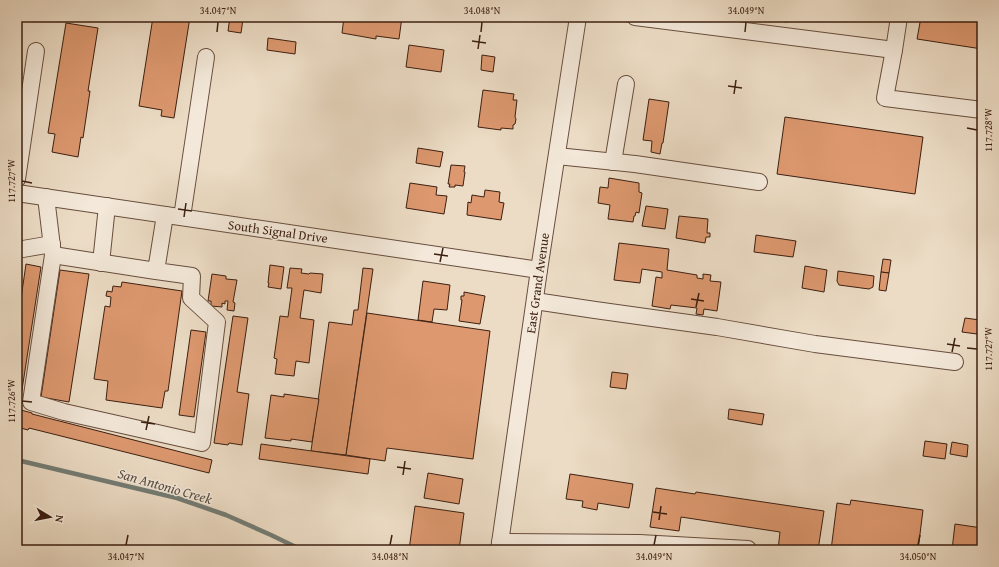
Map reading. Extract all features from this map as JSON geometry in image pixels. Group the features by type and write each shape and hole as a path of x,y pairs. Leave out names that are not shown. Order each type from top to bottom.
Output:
{"street":[{"name":"East Grand Avenue","path":"500,546 539,270 578,17"},
{"path":"635,17 894,50"},
{"path":"898,17 894,50 885,98 982,110"},
{"path":"17,179 36,51"},
{"path":"182,217 206,57"},
{"path":"613,162 626,84"},
{"path":"556,156 635,164 759,182"},
{"name":"South Signal Drive","path":"17,193 539,270"},
{"path":"17,251 52,249 101,263 192,276 191,298 217,322 202,444 64,412 31,402 52,249 46,197"},
{"path":"101,263 107,206"},
{"path":"156,271 165,215"},
{"path":"535,301 717,327 815,344 954,362"},
{"path":"500,546 748,549"}],"building":[{"path":"153,17 190,17 174,118 161,116 162,110 139,106"},
{"path":"230,17 243,19 241,33 228,31"},
{"path":"344,17 402,17 399,39 376,36 376,39 342,33"},
{"path":"751,17 788,17 787,22"},
{"path":"921,17 982,17 982,49 917,39"},
{"path":"66,23 98,28 88,91 90,91 83,138 81,137 78,157 52,152 55,134 48,133"},
{"path":"268,38 296,42 295,54 267,50"},
{"path":"409,45 444,50 441,72 406,67"},
{"path":"482,55 495,57 493,72 481,70"},
{"path":"483,90 514,94 513,100 517,100 516,119 513,129 501,128 501,130 478,127"},
{"path":"649,99 669,102 660,154 651,152 652,141 643,140"},
{"path":"785,117 923,137 915,194 777,174"},
{"path":"418,148 443,152 440,167 416,163"},
{"path":"451,165 465,166 463,186 455,185 455,187 449,187 450,184 448,184"},
{"path":"609,178 639,183 639,192 642,193 639,213 636,212 633,222 608,219 610,205 598,203 600,187 608,188"},
{"path":"410,183 437,187 436,195 447,196 444,214 406,208"},
{"path":"485,190 500,192 499,202 504,203 501,220 467,215 468,202 471,203 472,195 484,197"},
{"path":"646,206 668,209 665,229 642,226"},
{"path":"679,216 708,219 707,233 710,233 710,237 706,237 705,243 676,238"},
{"path":"756,235 796,241 793,257 754,252"},
{"path":"619,243 669,249 667,270 697,275 697,278 703,279 703,274 711,275 710,281 721,282 717,311 704,309 703,315 696,314 697,308 671,305 670,309 652,306 656,277 662,278 662,272 642,269 640,283 614,280"},
{"path":"883,259 891,260 889,273 881,272"},
{"path":"26,264 41,267 19,409 17,408 17,326"},
{"path":"270,265 284,267 281,289 268,287"},
{"path":"805,266 827,270 824,292 802,288"},
{"path":"290,268 302,269 301,273 323,274 321,293 304,290 300,318 314,320 309,363 296,361 294,376 275,374 277,359 274,358 280,316 288,317 292,288 287,288"},
{"path":"363,268 373,269 346,455 311,451 329,322 352,325 354,310 358,310"},
{"path":"60,270 89,274 69,402 41,397"},
{"path":"838,271 874,276 873,287 869,289 839,285 837,281"},
{"path":"881,272 889,273 886,291 879,290"},
{"path":"212,274 226,276 226,279 237,280 233,302 235,303 234,311 227,310 228,301 225,301 225,304 222,303 222,307 211,306 211,301 208,301"},
{"path":"423,281 450,285 447,310 434,309 432,322 418,320"},
{"path":"122,282 182,291 168,391 165,391 162,408 106,400 108,381 94,379 105,306 110,307 111,297 106,296 107,291 112,292 113,286 121,287"},
{"path":"464,292 485,296 480,324 459,321 462,300 461,296 464,296"},
{"path":"367,313 490,331 473,459 387,448 385,461 346,455"},
{"path":"233,316 248,318 237,392 249,394 242,445 214,443"},
{"path":"965,318 980,320 977,334 962,332"},
{"path":"191,330 206,332 194,417 179,415"},
{"path":"612,372 628,374 626,389 610,387"},
{"path":"284,394 319,399 312,442 291,439 291,441 265,438 271,395 284,397"},
{"path":"729,409 764,414 762,425 728,419"},
{"path":"21,410 212,460 209,473 29,428 28,430 17,427"},
{"path":"925,441 947,444 945,459 923,456"},
{"path":"952,442 968,445 967,457 950,454"},
{"path":"261,444 370,459 368,474 259,459"},
{"path":"428,473 463,479 459,504 424,498"},
{"path":"570,474 633,484 629,508 598,503 597,510 582,507 583,501 566,499"},
{"path":"656,488 695,494 696,492 824,511 818,550 778,550 780,532 681,517 679,531 650,527"},
{"path":"851,500 923,510 918,550 831,550 837,503 850,505"},
{"path":"415,506 464,513 459,550 409,550"},
{"path":"955,524 982,528 982,550 952,550"}],"waterway":[{"name":"San Antonio Creek","path":"17,460 177,498 226,515 302,550"}]}
